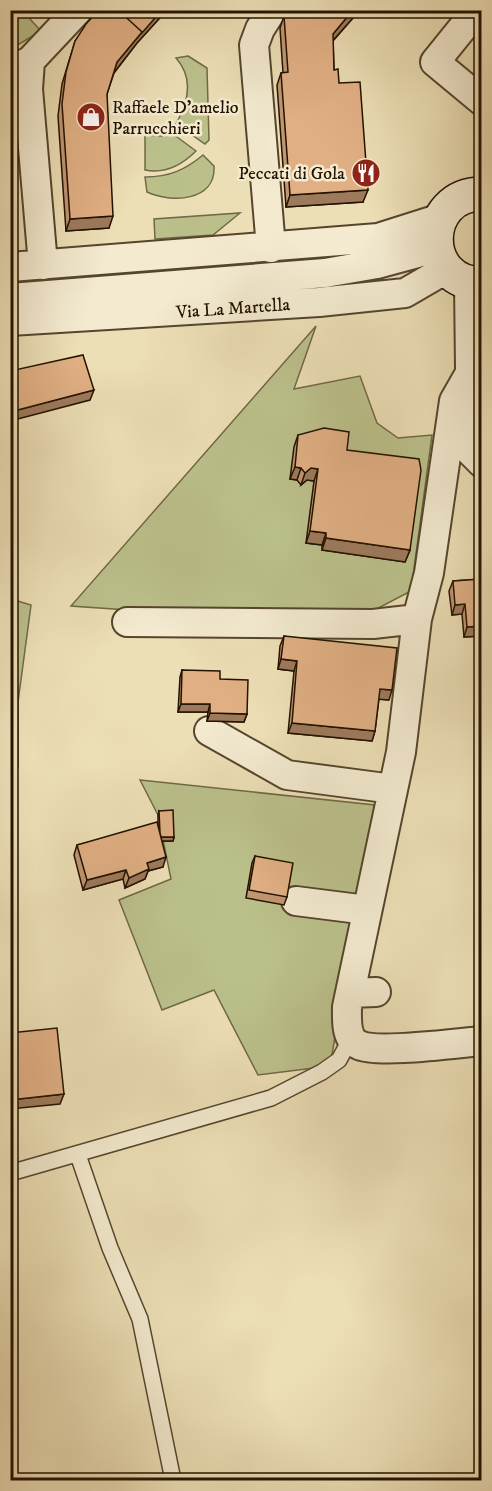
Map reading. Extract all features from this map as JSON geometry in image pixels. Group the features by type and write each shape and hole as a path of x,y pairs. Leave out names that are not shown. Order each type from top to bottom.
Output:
{"street":[{"path":"43,266 28,89 20,65 78,10"},
{"path":"272,10 260,29 254,45 272,248"},
{"path":"482,14 477,10 435,62 482,101"},
{"path":"482,194 472,194 456,201 455,261 470,373 471,452 482,463"},
{"path":"10,267 378,238 455,261"},
{"name":"Via La Martella","path":"10,298 325,273 377,264 455,261"},
{"name":"Via La Martella","path":"10,321 297,304 405,293 455,261"},
{"path":"470,373 454,401 429,573 417,619 401,752 368,910 363,992 347,1025 351,1038 358,1045 376,1048 482,1041"},
{"path":"427,452 450,434"},
{"path":"127,622 249,630 374,624 417,619"},
{"path":"208,731 287,775 393,789"},
{"path":"296,901 368,910"}],"lane":[{"path":"10,1173 270,1098 339,1060 351,1038"},
{"path":"78,1155 110,1248 140,1319 173,1480"}],"green space":[{"path":"11,11 37,11 30,19 41,31 11,49"},
{"path":"188,56 207,68 209,140 205,144 176,124 184,108 187,82 182,66 176,58"},
{"path":"169,131 196,151 173,167 159,171 145,170 145,135 162,136"},
{"path":"203,155 214,166 213,178 208,187 200,193 190,197 168,198 147,192 145,177 176,172"},
{"path":"240,213 213,235 155,239 154,219"},
{"path":"316,326 294,389 360,376 377,423 398,438 432,435 411,591 367,614 157,612 71,606"},
{"path":"11,599 31,605 18,702 18,767 11,769"},
{"path":"140,780 375,805 330,1066 258,1075 214,990 162,1010 119,900 171,879 158,815"}],"building":[{"path":"99,10 118,10 142,32 117,62 107,94 113,216 70,219 62,104 66,72 75,41"},
{"path":"118,10 162,10 141,34 142,32"},
{"path":"289,10 353,10 333,34 334,70 338,69 339,83 360,82 368,190 290,195 281,73 288,72 284,16"},
{"path":"83,355 94,390 10,412 10,371"},
{"path":"324,428 349,432 347,450 419,459 421,470 410,550 326,538 326,533 310,531 318,469 311,468 305,473 301,468 295,467 298,435"},
{"path":"482,579 482,626 467,627 465,604 455,605 453,581"},
{"path":"284,636 397,648 392,690 380,689 375,731 292,723 297,661 281,659"},
{"path":"182,670 220,671 220,679 248,680 247,714 210,713 210,704 181,704"},
{"path":"173,810 174,837 161,837 159,811"},
{"path":"157,822 166,857 147,863 149,869 129,878 126,870 87,880 77,845"},
{"path":"255,856 293,863 287,897 249,890"},
{"path":"57,1028 64,1094 10,1100 10,1033"}],"place":[{"name":"Raffaele D'amelio Parrucchieri","path":"91,117"},
{"name":"Peccati di Gola","path":"366,173"}]}
